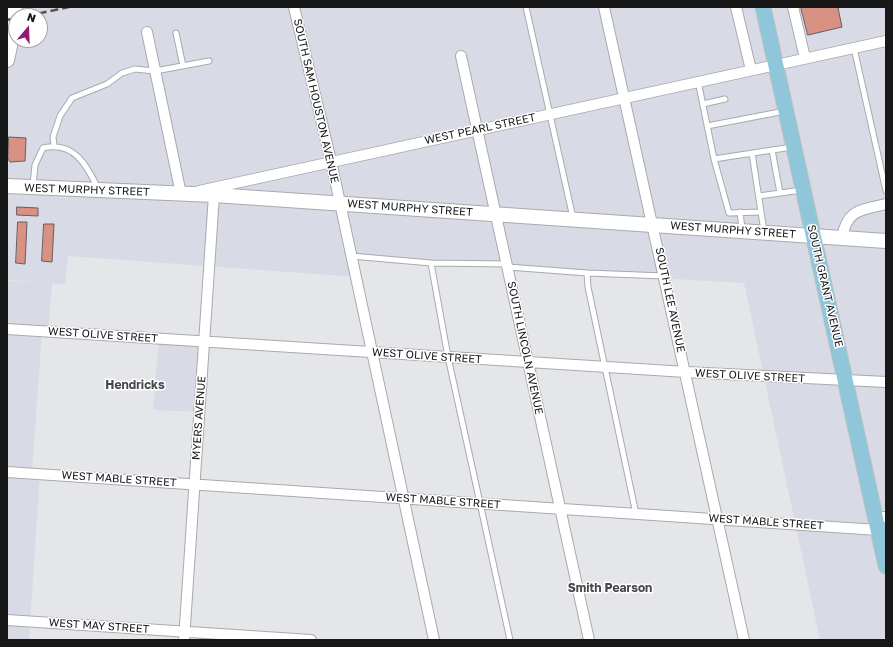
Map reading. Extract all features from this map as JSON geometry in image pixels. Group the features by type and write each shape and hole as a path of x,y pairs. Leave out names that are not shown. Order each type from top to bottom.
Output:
{"main road":[{"name":"SOUTH GRANT AVENUE","path":"763,7 846,381 880,521 886,566"}],"street":[{"path":"7,60 13,32 15,7"},
{"name":"SOUTH SAM HOUSTON AVENUE","path":"294,7 331,161 434,640"},
{"name":"SOUTH LEE AVENUE","path":"604,7 626,97 744,640"},
{"path":"736,7 751,70"},
{"path":"793,7 804,58"},
{"path":"147,32 184,194"},
{"name":"WEST PEARL STREET","path":"184,194 886,41"},
{"name":"SOUTH LINCOLN AVENUE","path":"461,56 589,640"},
{"name":"WEST MURPHY STREET","path":"7,186 214,195 886,241"},
{"name":"MYERS AVENUE","path":"184,636 214,195"},
{"path":"842,238 846,220 852,214 859,210 886,204"},
{"name":"WEST OLIVE STREET","path":"7,329 686,372 886,382"},
{"name":"WEST MABLE STREET","path":"7,472 718,519 880,521"},
{"name":"WEST MAY STREET","path":"7,620 184,636 311,640"}],"lane":[{"path":"526,7 574,219"},
{"path":"176,33 183,66"},
{"path":"854,48 886,191"},
{"path":"54,145 53,137 60,116 72,98 107,84 122,73 135,69 155,71 209,61"},
{"path":"698,81 714,159 729,213 762,212"},
{"path":"703,104 725,99"},
{"path":"707,126 785,111"},
{"path":"33,187 35,165 43,148 54,145 72,151 88,168 98,190"},
{"path":"714,159 793,146"},
{"path":"772,150 780,193"},
{"path":"752,153 764,232"},
{"path":"759,196 803,190"},
{"path":"740,212 742,230"},
{"path":"351,256 431,263 507,266 587,273 665,276"},
{"path":"431,263 448,357 510,640"},
{"path":"587,273 588,287 604,367 636,514"}],"shaded area":[{"path":"7,7 886,7 886,640 820,640 744,283 587,274 352,256 356,277 68,256 65,284 7,280"},
{"path":"7,281 52,283 48,332 42,332 32,472 40,474 29,640 7,640"},
{"path":"159,339 204,342 199,412 153,410"}],"building":[{"path":"801,7 842,7 838,8 842,27 808,35"},
{"path":"9,137 26,138 25,161 10,162 8,159"},
{"path":"17,207 38,208 38,216 17,215"},
{"path":"18,222 27,222 25,264 16,263"},
{"path":"44,224 54,224 52,262 42,261"}],"railway":[{"path":"48,12 69,7"}],"district":[{"name":"Hendricks","path":"135,385"},
{"name":"Smith Pearson","path":"610,588"}]}
